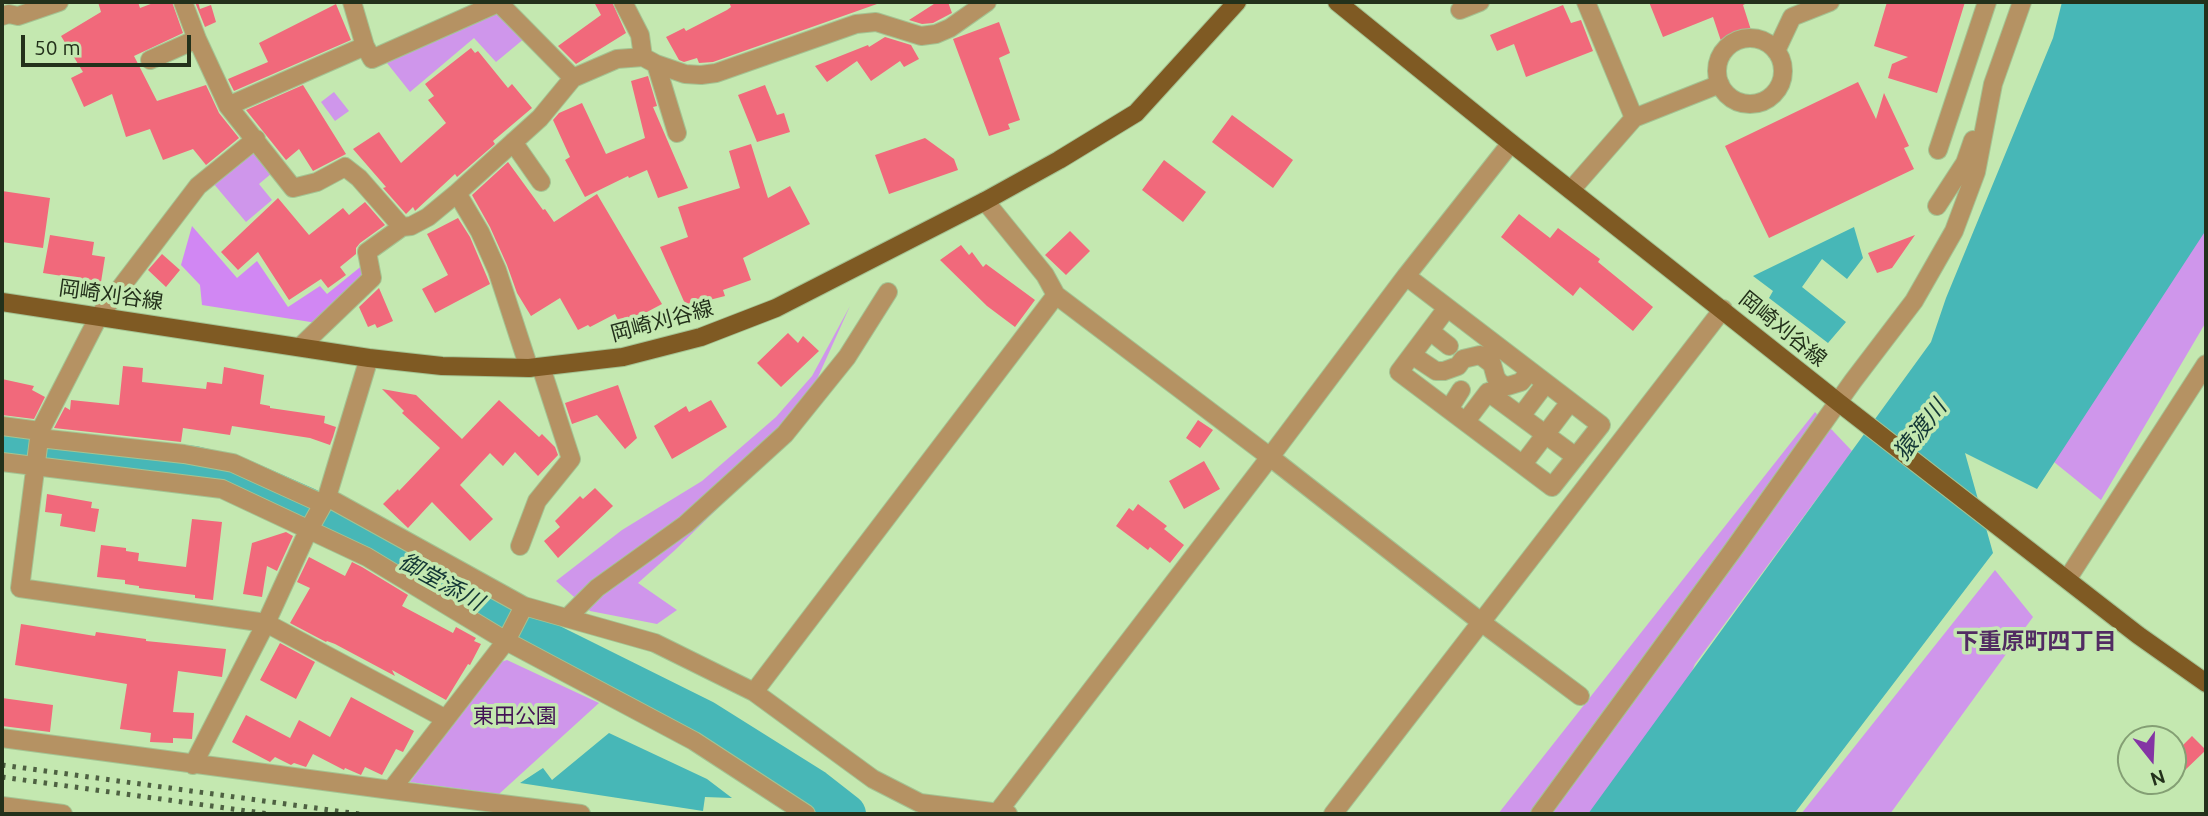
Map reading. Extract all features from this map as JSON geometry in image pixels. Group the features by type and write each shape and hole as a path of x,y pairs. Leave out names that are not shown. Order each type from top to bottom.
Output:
{"main road":[{"name":"岡崎刈谷線","path":"2,302 369,358 442,366 535,367 623,357 701,337 776,308 1059,160 1136,113 1237,2"},
{"name":"岡崎刈谷線","path":"1337,2 1511,144 1838,402 2138,635 2206,683"}],"street":[{"path":"2,16 18,16 35,6 59,2"},
{"path":"183,2 228,106 293,188 317,182 345,167 359,178 401,227"},
{"path":"352,2 368,52"},
{"path":"228,106 498,2 573,78"},
{"path":"623,2 640,35 677,133"},
{"path":"300,347 372,278 367,253 401,227 411,226 428,217 457,193 540,118 573,78 618,59 650,60 685,74 716,73 856,23 876,22 922,36 936,34 950,28 987,2"},
{"path":"1460,10 1480,2"},
{"path":"1586,2 1634,118"},
{"path":"1776,51 1792,17 1830,2"},
{"path":"1938,150 1987,2"},
{"path":"1937,206 1965,163 2022,2"},
{"path":"1752,38 1769,44 1781,59 1782,77 1779,86 1767,99 1749,104 1740,102 1731,98 1720,84 1717,74 1721,56 1734,43 1752,38"},
{"path":"150,60 197,39"},
{"path":"1571,190 1634,118 1720,84"},
{"path":"1539,814 1838,402 1914,302 1954,230 1976,172 1993,84"},
{"path":"256,139 198,186 99,316 40,435 37,466 11,586 266,622 446,719"},
{"path":"513,142 541,182"},
{"path":"2,426 40,435 233,463 325,500 524,606 655,643 754,692 873,779 920,803 1003,814 1406,276 1511,144"},
{"path":"457,193 480,232 497,270 570,458 537,501 520,546"},
{"path":"985,201 1045,275 1056,295 1580,696"},
{"path":"1406,276 1601,425 1552,487 1399,372 1447,308"},
{"path":"567,618 597,588 686,524 785,434 847,357 888,292"},
{"path":"754,692 1056,295"},
{"path":"1333,814 1723,309"},
{"path":"1430,331 1449,346"},
{"path":"1412,355 1436,371 1444,371 1458,366 1463,359 1480,355 1492,364 1500,384 1508,386 1521,382 1530,371"},
{"path":"193,765 325,500 369,358"},
{"path":"2068,578 2206,364"},
{"path":"1521,416 1546,383"},
{"path":"1449,409 1461,390"},
{"path":"1466,421 1488,392 1576,457"},
{"path":"1522,464 1570,402"},
{"path":"2,462 222,489 367,557 506,641 694,741 806,814"},
{"path":"391,789 506,641 524,606"},
{"path":"2,738 581,814"},
{"path":"2,806 63,814"}],"green space":[{"path":"497,9 525,38 496,62 474,38 410,92 383,58"},
{"path":"334,92 349,111 335,121 321,102"},
{"path":"252,149 272,173 259,184 272,200 246,222 213,183"},
{"path":"2206,188 2206,322 2101,500 2054,462"},
{"path":"850,306 791,437 638,583 677,610 657,624 590,611 556,581 622,530 702,481 776,417 812,376"},
{"path":"1815,412 1852,451 1695,664 1632,814 1498,814"},
{"path":"1995,570 2033,617 1890,814 1801,814"},
{"name":"東田公園","path":"507,660 599,703 499,794 410,782 495,664"}],"shaded area":[{"path":"192,226 237,278 257,261 288,307 320,286 327,294 364,264 366,276 317,323 202,305 200,285 181,265"}],"water":[{"name":"猿渡川","path":"2062,2 2206,2 2206,230 2037,489 1965,453 1993,553 1794,814 1588,814 1931,342 1946,298 2053,38"},
{"path":"1854,227 1863,258 1847,279 1822,259 1802,287 1846,322 1828,343 1769,298 1773,291 1753,276"},
{"path":"609,733 707,779 732,798 705,797 703,811 520,783 543,768 552,780"}],"building":[{"path":"98,2 138,2 140,8 156,2 172,2 183,33 134,56 157,101 206,85 219,113 239,138 206,165 193,149 163,160 150,129 126,137 112,94 84,107 71,78 83,72 61,36 101,12"},
{"path":"195,2 198,2 200,9 211,5 216,22 205,27"},
{"path":"594,2 612,2 626,33 576,64 558,46 601,15"},
{"path":"729,2 877,4 713,62 699,63 697,58 684,62 679,60 666,37 684,28 686,31 727,10 731,7"},
{"path":"937,2 948,2 952,13 933,23 922,24 909,20"},
{"path":"1649,2 1749,2 1743,5 1751,30 1721,41 1713,17 1663,37"},
{"path":"1887,2 1965,2 1937,93 1888,78 1892,64 1908,57 1874,46"},
{"path":"336,4 351,40 234,91 228,79 268,62 259,43"},
{"path":"1563,5 1571,23 1581,20 1593,51 1526,77 1514,44 1497,51 1490,35"},
{"path":"999,22 1010,53 999,58 1020,120 1008,124 1010,129 989,136 953,39"},
{"path":"885,37 911,45 919,59 904,67 900,61 871,81 857,61 827,82 815,66 868,45 869,47"},
{"path":"471,48 475,53 478,51 508,88 512,84 532,108 493,141 495,144 457,177 455,174 415,211 413,207 406,214 353,149 379,132 401,163 446,123 428,100 434,96 425,84"},
{"path":"648,76 657,106 653,107 688,188 658,198 647,170 585,197 565,160 570,157 553,120 559,113 582,103 606,154 645,138 631,81"},
{"path":"1858,82 1876,119 1884,93 1909,146 1904,148 1914,169 1769,238 1725,146"},
{"path":"303,85 346,154 313,171 299,149 286,160 246,110"},
{"path":"765,85 777,115 784,113 790,132 757,142 738,95"},
{"path":"1232,115 1293,160 1273,188 1212,142"},
{"path":"925,138 954,159 958,170 889,194 875,155"},
{"path":"751,144 768,198 790,186 810,224 743,258 751,280 723,290 725,296 686,306 660,247 688,237 678,207 740,188 729,151"},
{"path":"1164,160 1206,192 1183,222 1142,190"},
{"path":"508,162 554,222 597,194 662,304 630,321 628,317 619,322 615,314 578,330 560,298 531,316 517,293 490,227 472,195"},
{"path":"2,191 50,198 43,248 2,242"},
{"path":"278,198 309,235 343,208 349,215 365,202 385,225 360,243 356,254 340,267 346,275 328,288 321,279 289,300 258,252 238,270 221,252"},
{"path":"1519,214 1550,238 1558,228 1600,259 1598,262 1653,307 1633,331 1580,287 1573,296 1501,237"},
{"path":"458,218 470,237 490,284 435,313 422,289 448,275 427,234"},
{"path":"1070,231 1090,251 1066,275 1045,255"},
{"path":"50,235 94,242 92,255 105,257 101,282 43,273"},
{"path":"1915,235 1892,268 1877,273 1868,253"},
{"path":"961,245 969,255 972,252 983,267 986,264 1035,300 1015,327 987,306 940,260"},
{"path":"162,254 180,270 166,287 148,270"},
{"path":"379,288 393,321 377,328 375,324 368,327 359,307"},
{"path":"788,333 798,343 803,336 819,351 781,387 757,363"},
{"path":"123,366 143,368 142,382 206,389 207,382 222,384 224,367 264,375 260,404 270,408 325,416 324,423 336,427 333,437 330,445 310,438 232,426 230,435 183,428 181,442 54,428 65,407 70,410 71,400 119,405"},
{"path":"2,379 34,386 32,390 45,397 34,419 2,415"},
{"path":"618,385 637,438 625,449 597,415 572,424 565,403"},
{"path":"382,389 416,395 462,439 499,400 539,437 542,434 555,447 558,455 538,476 515,452 503,466 490,453 460,485 493,519 470,541 432,502 408,528 383,504 440,448 402,413 404,411"},
{"path":"711,400 727,427 672,459 654,426 686,406 689,412"},
{"path":"1198,420 1213,430 1200,448 1186,438"},
{"path":"1204,461 1220,489 1184,509 1169,481"},
{"path":"595,488 613,506 558,558 544,541 560,527 555,521 580,496 583,499"},
{"path":"47,494 92,502 91,508 99,509 95,532 60,526 62,514 45,512"},
{"path":"1138,504 1167,526 1164,529 1184,545 1170,563 1116,526 1129,508 1133,511"},
{"path":"192,519 222,522 213,600 139,588 125,584 125,580 97,577 101,545 126,548 126,551 139,553 138,561 186,567"},
{"path":"286,532 293,536 277,571 267,566 262,597 243,594 252,543"},
{"path":"309,557 345,576 352,562 408,595 402,606 453,633 456,627 476,638 474,641 481,644 446,700 392,670 395,676 290,623 310,588 297,582"},
{"path":"21,624 95,636 96,632 146,641 226,649 222,677 178,671 173,712 194,713 192,739 173,738 173,743 150,742 151,733 120,729 127,684 15,665"},
{"path":"280,643 315,662 296,699 260,680"},
{"path":"351,697 414,731 403,752 396,749 382,775 365,767 361,775 345,768 344,770 313,754 306,767 294,763 291,765 275,757 270,762 232,742 246,715 290,738 299,720 330,737"},
{"path":"2,698 53,705 50,732 2,726"},
{"path":"2192,736 2206,750 2187,768 2187,741"}],"waterway":[{"name":"御堂添川","path":"2,444 47,452 194,466 236,476 306,507 553,645 704,720 814,789 846,814"}],"railway":[{"path":"2,765 359,814"},
{"path":"2,777 269,814"}],"district":[{"name":"下重原町四丁目","path":"2036,641"}]}
